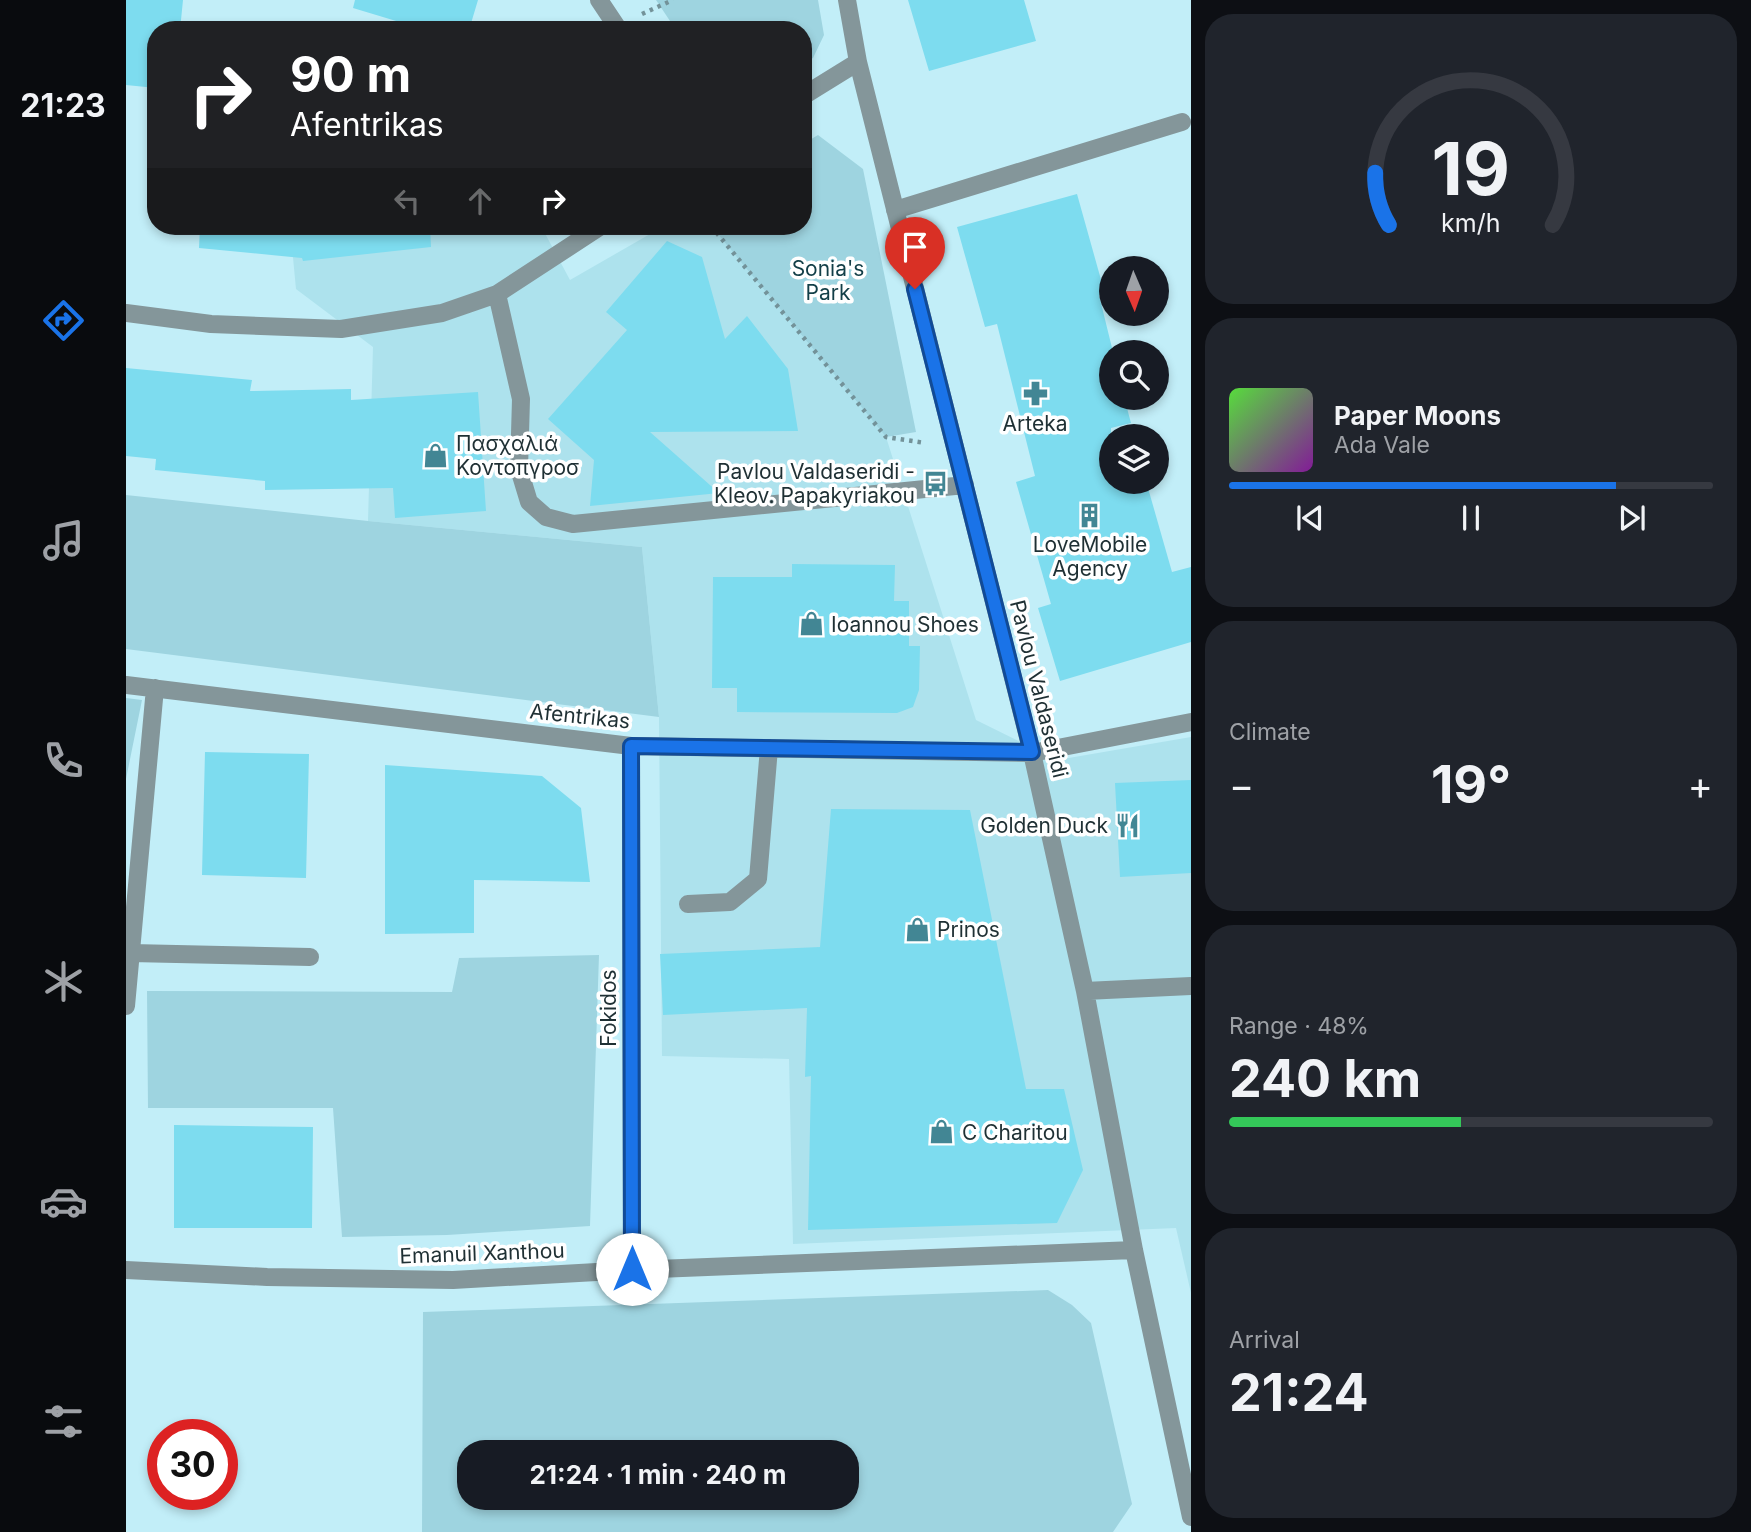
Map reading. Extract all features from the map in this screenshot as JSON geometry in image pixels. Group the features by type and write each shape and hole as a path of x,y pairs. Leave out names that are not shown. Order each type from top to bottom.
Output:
{"street":[{"path":"599,0 613,21"},
{"name":"Pavlou Valdaseridi","path":"846,0 858,62 1032,752 1085,991 1134,1250 1191,1517"},
{"path":"812,90 858,62"},
{"path":"895,210 1182,122"},
{"path":"126,313 211,324 341,329 442,313 497,294 587,235"},
{"path":"497,294 521,399 519,469 529,502 546,517 573,524 965,485"},
{"name":"Afentrikas","path":"126,685 631,746 1032,752 1191,722"},
{"path":"126,1006 155,688"},
{"name":"Fokidos","path":"631,746 632,1269"},
{"path":"688,904 730,902 758,880 769,748"},
{"path":"131,953 310,957"},
{"path":"1085,991 1191,986"},
{"name":"Emanuil Xanthou","path":"126,1270 267,1277 453,1280 632,1269 1134,1250"}],"path":[{"path":"718,235 886,437 956,448"}],"shaded area":[{"path":"291,235 546,235 570,280 648,235 718,235 886,437 976,720 1057,760 1191,737 1191,1293 1176,1228 793,1244 789,1059 662,1056 659,717 642,547 368,521 373,347 296,289"}],"green space":[{"path":"656,0 818,0 824,35 812,59 812,21 670,21"},
{"name":"Sonia's Park","path":"818,135 863,169 916,432 886,437 718,235 812,235 812,139"},
{"path":"126,495 642,547 659,717 126,649"},
{"path":"126,698 142,700 126,779"},
{"path":"599,955 590,1226 447,1235 342,1237 333,1108 148,1108 147,991 452,992 459,958"},
{"path":"1048,1290 1072,1305 1091,1323 1132,1504 1113,1532 422,1532 423,1312"}],"building":[{"path":"126,0 183,0 181,21 147,21 147,87 126,85"},
{"path":"355,0 478,0 472,21 396,21 353,8"},
{"path":"908,0 1024,0 1036,41 929,71"},
{"path":"1077,194 1099,273 1099,326 1107,326 1110,340 1099,340 1099,410 1128,410 1131,423 1099,424 1099,494 1150,494 1172,572 1191,567 1191,642 1060,681 1038,608 1051,604 1016,482 1035,476 997,324 985,327 957,227"},
{"path":"200,235 430,235 431,247 303,261 302,258 199,248"},
{"path":"667,241 702,257 725,339 747,316 788,369 798,431 650,432 719,493 590,506 594,460 548,419 627,330 606,312"},
{"path":"126,368 252,380 250,391 351,389 351,400 478,392 486,511 395,518 393,488 265,490 265,481 155,470 156,459 126,456"},
{"name":"Ioannou Shoes","path":"792,564 895,565 894,601 909,601 909,646 920,646 919,690 913,707 897,713 737,712 737,688 712,688 713,577 792,577"},
{"path":"205,752 309,754 306,878 202,875"},
{"path":"385,765 542,776 581,808 590,882 474,880 474,933 385,934"},
{"path":"1191,780 1191,873 1120,877 1115,783"},
{"path":"831,809 970,810 1026,1089 1064,1089 1083,1170 1057,1223 808,1230 811,1076 805,1077 807,1008 663,1015 660,954 820,947"},
{"path":"174,1125 313,1127 312,1228 174,1228"}],"place":[{"name":"Arteka","path":"1035,394"},
{"name":"Πασχαλιά Κοντοπγροσ","path":"436,455"},
{"name":"Pavlou Valdaseridi - Kleov. Papakyriakou","path":"935,483"},
{"name":"LoveMobile Agency","path":"1090,515"},
{"name":"Ioannou Shoes","path":"811,624"},
{"name":"Golden Duck","path":"1128,825"},
{"name":"Prinos","path":"917,929"},
{"name":"C Charitou","path":"942,1132"}],"route":[{"path":"632,1269 631,746 1032,752 915,289"}]}
